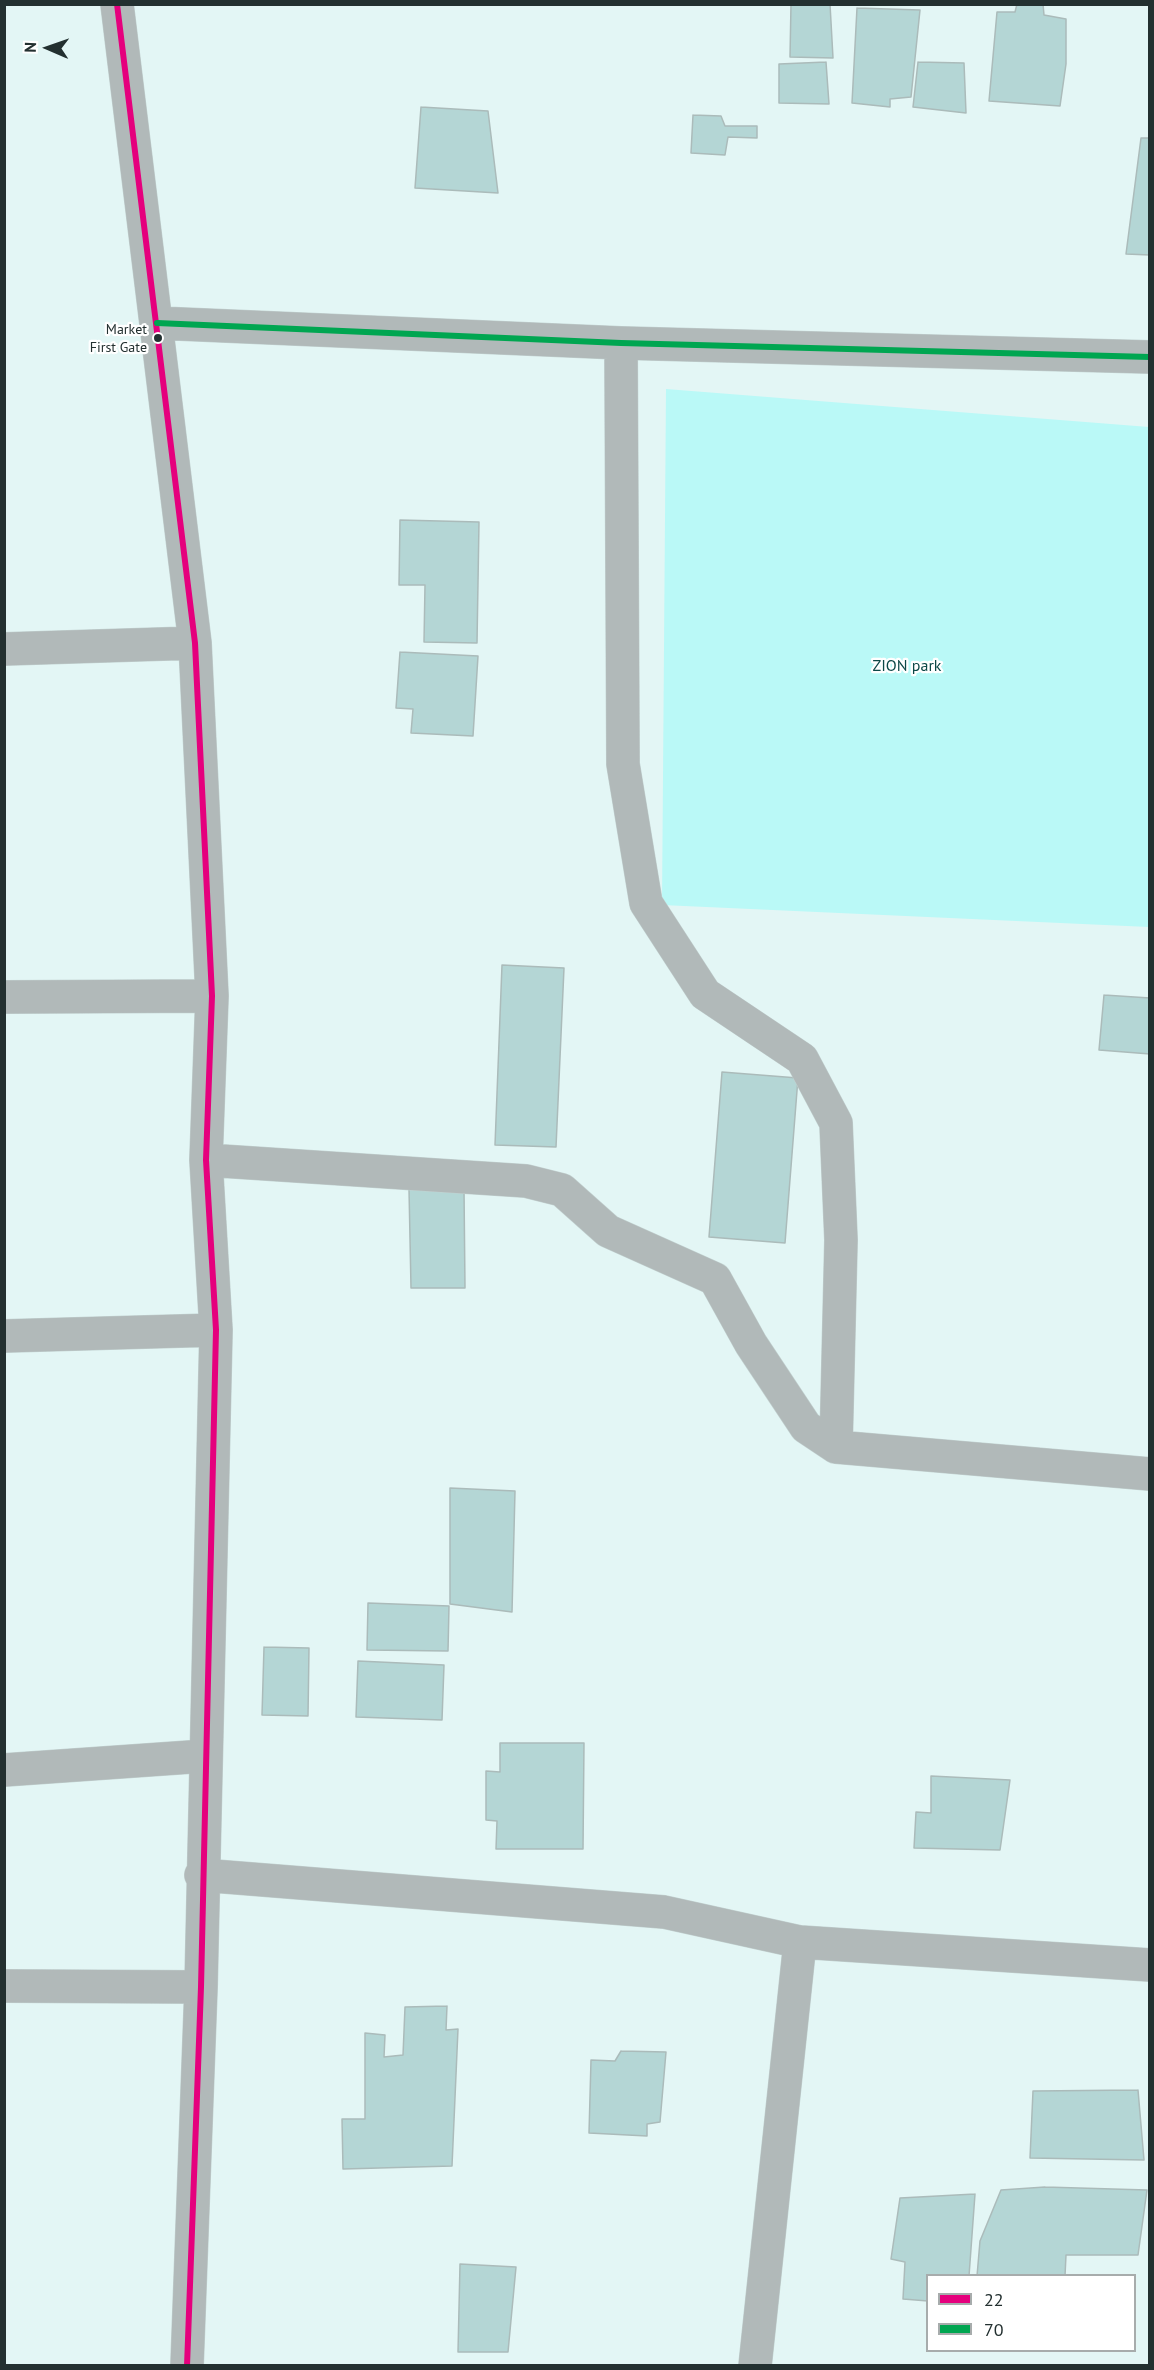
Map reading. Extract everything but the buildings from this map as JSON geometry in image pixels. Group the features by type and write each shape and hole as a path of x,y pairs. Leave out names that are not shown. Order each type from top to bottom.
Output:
{"street":[{"path":"117,4 195,643 212,996 206,1160 216,1330 201,1875 201,1988 187,2366"},
{"path":"157,323 621,343 1149,357"},
{"path":"621,343 623,764 646,903 705,994 802,1059 836,1123 841,1240 836,1447"},
{"path":"4,649 195,643"},
{"path":"4,997 212,996"},
{"path":"206,1160 526,1181 561,1190 608,1231 715,1279 751,1344 806,1427 836,1447 1149,1474"},
{"path":"4,1336 216,1330"},
{"path":"4,1770 205,1756"},
{"path":"201,1875 664,1912 800,1942 1149,1965"},
{"path":"755,2366 800,1942"},
{"path":"4,1986 201,1988"}],"green space":[{"name":"ZION park","path":"666,389 1149,427 1149,927 662,905"}],"transit line":[{"name":"22","path":"117,4 195,643 212,996 206,1160 216,1330 201,1987 187,2366"},
{"name":"70","path":"157,323 621,343 1150,357"}],"place":[{"name":"Market First Gate","path":"158,338"}]}
